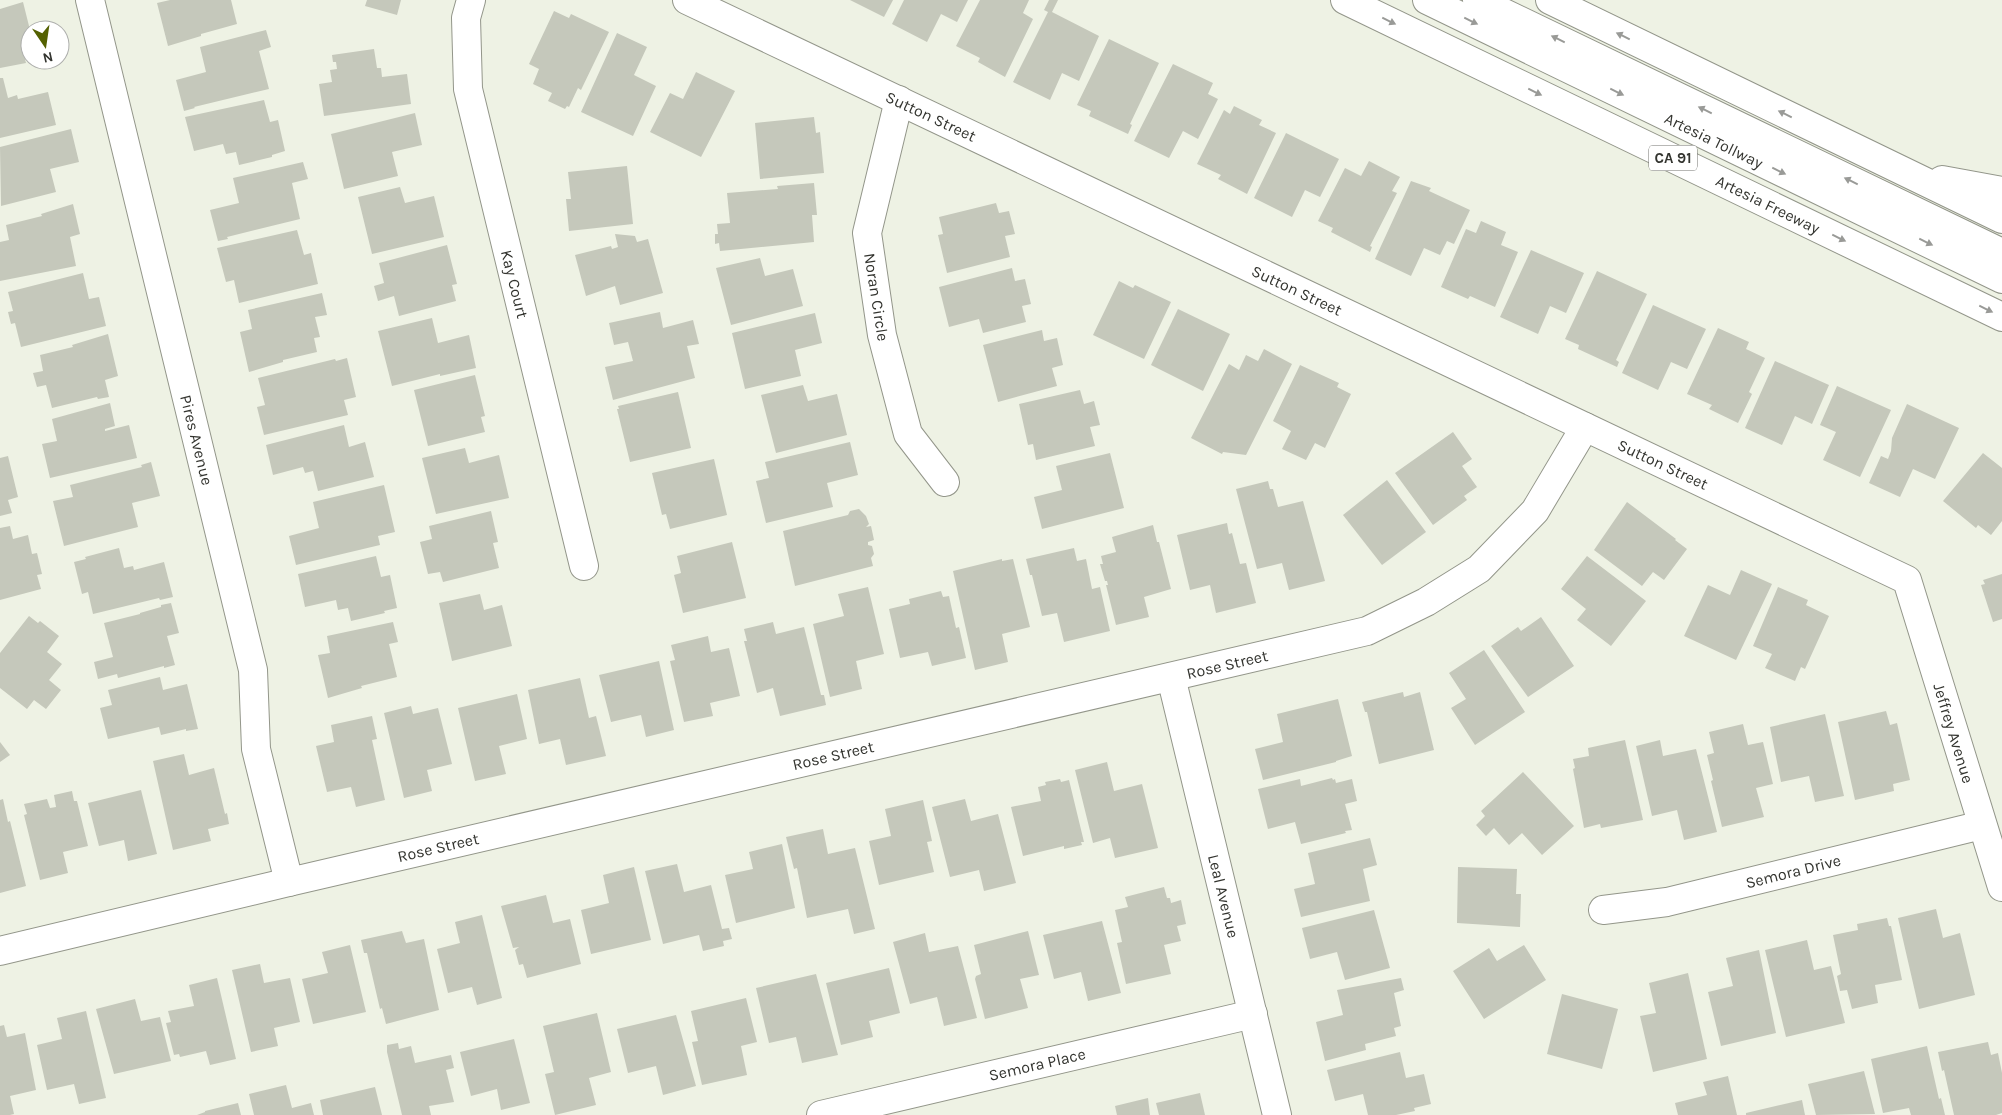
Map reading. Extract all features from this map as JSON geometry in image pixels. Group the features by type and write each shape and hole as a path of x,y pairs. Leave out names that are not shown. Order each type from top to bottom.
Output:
{"main road":[{"name":"Pires Avenue","path":"90,0 253,670 256,750 289,882"},
{"name":"Kay Court","path":"471,0 466,18 468,89 584,566"},
{"name":"Sutton Street","path":"687,0 1907,580"},
{"name":"Artesia Freeway","path":"1345,0 2002,317"},
{"name":"Artesia Tollway","path":"1427,0 2002,278"},
{"name":"Artesia Tollway","path":"1477,0 2002,253"},
{"path":"1550,0 2002,219"},
{"name":"Noran Circle","path":"899,100 867,233 882,335 908,434 945,482"},
{"path":"1908,174 2002,191"},
{"name":"Rose Street","path":"0,951 289,882 1367,632 1426,602 1479,569 1535,512 1585,427"},
{"name":"Jeffrey Avenue","path":"1907,580 2002,887"},
{"name":"Leal Avenue","path":"1171,677 1277,1115"},
{"name":"Semora Drive","path":"1604,910 1667,902 1982,825"},
{"name":"Semora Place","path":"821,1115 1253,1014"}],"building":[{"path":"170,0 231,0 237,24 168,46 157,3"},
{"path":"367,0 401,0 397,15 365,6"},
{"path":"850,0 893,0 884,17"},
{"path":"904,0 968,0 957,22 941,14 927,42 892,24"},
{"path":"980,0 1029,0 1023,13 1033,19 1005,77 978,62 980,58 956,46"},
{"path":"1049,0 1058,0 1052,12 1099,36 1079,81 1062,73 1050,100 1013,82 1048,12 1044,10"},
{"path":"23,2 28,20 20,20 20,64 0,68 0,9"},
{"path":"554,11 569,18 571,14 609,32 581,90 578,88 569,107 567,106 565,109 548,101 552,93 533,84 539,69 529,64"},
{"path":"266,30 271,47 259,51 269,89 184,111 176,80 206,72 200,47"},
{"path":"617,33 647,47 634,75 656,86 633,136 581,112"},
{"path":"1109,39 1159,63 1130,124 1132,125 1128,134 1089,116 1091,111 1077,105"},
{"path":"374,49 377,68 381,68 382,77 407,74 411,104 324,116 319,84 332,82 330,70 337,69 332,55"},
{"path":"1173,64 1213,83 1208,94 1218,99 1198,139 1183,131 1169,158 1134,141"},
{"path":"696,72 735,91 701,157 650,132 670,93 683,99"},
{"path":"0,78 3,78 8,98 17,95 18,99 48,92 56,125 0,138"},
{"path":"264,100 270,122 278,120 285,151 272,155 272,157 239,165 236,152 226,154 223,144 194,151 185,117"},
{"path":"1234,106 1262,120 1259,125 1276,133 1247,194 1218,179 1221,175 1197,164 1224,110 1230,114"},
{"path":"415,113 422,145 392,152 398,176 344,189 331,134"},
{"path":"814,117 816,133 820,132 824,173 760,179 755,123"},
{"path":"71,129 79,162 50,169 56,192 1,206 0,147"},
{"path":"1286,133 1339,159 1320,197 1305,190 1292,217 1254,198"},
{"path":"1369,161 1400,177 1392,191 1397,193 1370,246 1372,247 1370,252 1331,232 1333,228 1318,221 1345,168 1361,176"},
{"path":"303,162 308,179 292,183 300,219 227,237 228,239 218,241 210,210 239,203 233,178"},
{"path":"627,166 633,224 569,231 566,199 571,199 568,172"},
{"path":"1411,181 1431,188 1429,191 1470,210 1454,244 1447,241 1440,255 1424,248 1411,276 1375,259"},
{"path":"814,183 817,215 812,215 814,242 720,251 719,243 715,244 715,234 718,234 717,224 730,223 727,193 778,189 777,186"},
{"path":"400,187 405,203 434,196 444,237 372,254 358,197"},
{"path":"996,203 999,213 1009,211 1015,234 1005,236 1010,257 947,273 938,235 943,234 939,217"},
{"path":"73,204 80,234 70,237 76,266 0,281 0,242 9,240 6,225 42,216 41,214"},
{"path":"1481,221 1506,232 1501,245 1518,252 1495,307 1470,296 1468,299 1441,287 1466,229 1476,233"},
{"path":"297,230 304,255 311,253 318,284 239,303 234,280 226,282 217,248"},
{"path":"615,234 635,236 637,242 648,239 663,293 620,305 615,286 586,296 575,255 611,246 612,249 618,247"},
{"path":"447,245 457,284 452,285 456,301 399,316 394,296 378,301 374,286 384,283 379,263"},
{"path":"1531,250 1584,273 1566,313 1550,306 1538,334 1500,317"},
{"path":"760,258 765,276 793,269 803,306 731,325 716,268"},
{"path":"1012,268 1015,281 1025,279 1031,304 1022,306 1026,322 983,333 979,319 949,327 939,287"},
{"path":"1597,271 1647,294 1616,360 1619,362 1617,367 1578,349 1579,345 1565,339"},
{"path":"83,273 89,299 99,297 106,326 21,347 15,323 11,324 8,312 13,311 8,292"},
{"path":"1119,281 1133,288 1135,285 1171,302 1144,359 1093,335"},
{"path":"322,293 327,315 315,317 320,337 314,338 317,352 283,360 283,362 249,372 240,332 252,329 248,310"},
{"path":"1653,305 1706,329 1687,369 1671,362 1658,390 1622,373"},
{"path":"1178,309 1230,334 1203,391 1151,365"},
{"path":"660,312 663,328 693,320 699,344 687,346 695,378 613,400 605,367 633,361 628,342 614,345 609,323"},
{"path":"815,313 822,343 795,350 801,376 745,389 732,333"},
{"path":"432,318 438,343 469,335 476,368 440,376 440,374 392,386 378,331"},
{"path":"1718,328 1749,342 1746,349 1765,358 1749,392 1752,394 1738,423 1709,409 1712,405 1687,394"},
{"path":"1042,330 1044,341 1057,338 1063,365 1052,368 1057,386 998,402 983,345"},
{"path":"108,334 118,376 105,380 109,397 98,399 97,397 52,408 46,385 37,387 33,373 43,371 40,355 73,347 72,345"},
{"path":"1264,349 1292,364 1246,455 1223,452 1222,454 1191,438 1229,364 1239,370 1246,355 1258,361"},
{"path":"347,358 356,397 344,400 348,415 264,435 257,407 265,405 258,378 335,359 336,361"},
{"path":"1775,361 1829,385 1812,424 1795,416 1782,445 1745,428"},
{"path":"1300,365 1339,383 1337,387 1351,394 1325,448 1315,443 1306,460 1282,449 1291,431 1273,421"},
{"path":"475,375 485,416 481,417 485,432 428,446 414,390"},
{"path":"803,385 808,401 837,394 847,435 776,453 761,395"},
{"path":"1837,386 1891,410 1860,477 1823,460 1836,432 1820,425"},
{"path":"1080,390 1084,404 1094,401 1100,425 1090,427 1095,446 1036,460 1033,444 1028,445 1019,404"},
{"path":"678,392 691,448 630,462 617,409 619,409 618,406"},
{"path":"110,403 115,426 105,429 105,431 129,425 137,458 50,478 42,444 57,441 52,419"},
{"path":"1907,404 1959,428 1935,479 1913,469 1900,497 1869,483 1881,456 1888,459 1892,438"},
{"path":"344,425 349,447 365,442 374,477 318,491 313,471 305,473 303,467 273,475 266,445"},
{"path":"1453,432 1472,459 1462,466 1477,487 1464,496 1467,500 1433,525 1395,473"},
{"path":"850,442 858,475 827,483 833,507 766,523 756,481 769,478 765,462"},
{"path":"465,448 469,463 499,455 509,498 436,514 422,458"},
{"path":"1110,453 1124,508 1042,529 1034,497 1062,490 1056,466"},
{"path":"1983,453 2002,468 2002,521 1991,535 1978,525 1976,528 1943,501"},
{"path":"8,456 18,497 8,500 12,513 0,516 0,458"},
{"path":"714,459 727,515 670,529 666,514 662,515 652,473"},
{"path":"151,462 160,496 132,503 138,527 64,546 53,501 73,497 70,485 142,467 141,465"},
{"path":"1387,480 1426,532 1382,565 1343,515"},
{"path":"1268,481 1270,489 1273,489 1278,507 1303,501 1325,581 1289,590 1282,563 1257,569 1236,489"},
{"path":"384,485 395,532 378,536 380,545 296,565 289,536 319,528 313,502"},
{"path":"1627,502 1687,549 1664,580 1653,572 1642,586 1594,550"},
{"path":"859,509 866,516 869,524 866,527 871,526 874,540 868,542 868,545 872,546 874,554 871,558 873,566 795,586 783,531 848,515 850,511"},
{"path":"491,511 498,542 493,543 499,568 443,582 440,572 428,574 420,542 432,539 429,526"},
{"path":"1227,523 1229,534 1232,533 1240,564 1246,563 1256,603 1216,613 1210,585 1190,590 1177,535"},
{"path":"1153,525 1171,589 1144,597 1149,617 1116,625 1106,585 1108,585 1107,581 1105,581 1100,564 1103,564 1101,556 1116,552 1112,537"},
{"path":"10,526 13,539 28,535 32,554 37,553 42,574 37,575 41,589 0,600 0,528"},
{"path":"732,542 746,598 683,613 674,575 681,573 677,556"},
{"path":"119,548 124,568 133,566 134,570 164,562 173,597 160,600 159,598 93,614 88,592 82,594 74,562 86,559 85,557"},
{"path":"1074,548 1077,561 1086,559 1092,589 1100,587 1110,631 1064,642 1057,613 1042,616 1026,559"},
{"path":"376,556 381,577 390,575 397,608 384,611 385,613 351,621 348,608 338,610 336,600 305,607 298,574"},
{"path":"1587,556 1646,601 1611,646 1577,620 1586,609 1561,589"},
{"path":"1002,559 1002,561 1013,559 1030,627 1002,634 1008,662 975,670 953,571"},
{"path":"1741,570 1772,584 1736,660 1684,636 1708,585 1730,595"},
{"path":"2002,574 2002,619 1993,622 1981,585 1985,584 1983,580"},
{"path":"868,587 884,654 856,661 862,689 830,697 813,624 844,616 838,594"},
{"path":"1778,587 1808,600 1806,605 1829,616 1805,669 1801,667 1795,681 1765,668 1772,654 1753,646"},
{"path":"941,591 943,597 949,596 956,628 959,627 966,658 932,666 928,652 900,658 889,609 910,604 909,599"},
{"path":"480,594 484,610 502,605 512,646 452,661 439,603"},
{"path":"171,603 179,633 167,636 175,665 118,678 117,674 98,679 94,662 113,657 104,623 140,614"},
{"path":"29,616 38,623 40,621 59,636 47,652 62,664 49,680 61,690 46,709 34,700 27,709 0,688 0,653"},
{"path":"1541,617 1574,666 1528,697 1491,646 1518,627 1521,631"},
{"path":"393,622 398,642 389,644 397,677 361,686 362,688 328,698 318,655 330,653 327,636"},
{"path":"773,622 776,634 804,627 821,695 824,695 826,705 780,716 773,688 757,693 744,641 747,641 744,629"},
{"path":"708,636 711,652 729,648 740,696 710,703 713,716 684,722 670,661 675,660 671,645"},
{"path":"1484,650 1525,712 1475,745 1451,708 1466,699 1449,673"},
{"path":"659,661 674,730 646,737 641,715 611,722 599,675"},
{"path":"160,677 163,690 187,684 198,729 186,731 186,729 161,735 159,727 108,739 100,708 112,705 108,690"},
{"path":"580,678 589,718 596,716 606,756 566,765 560,739 539,744 528,690"},
{"path":"1403,692 1404,697 1420,692 1434,750 1379,764 1367,712 1365,712 1362,702"},
{"path":"517,694 527,739 499,746 506,774 475,781 458,708"},
{"path":"1338,699 1352,756 1336,762 1263,780 1255,749 1283,742 1277,714"},
{"path":"411,706 413,714 438,708 452,764 427,770 432,791 404,798 384,713"},
{"path":"1886,711 1890,725 1897,723 1910,780 1893,784 1894,791 1855,800 1838,722"},
{"path":"1825,714 1844,796 1815,802 1809,776 1781,782 1770,727"},
{"path":"372,716 377,739 372,740 385,800 356,807 351,787 327,792 316,746 334,742 331,725"},
{"path":"1743,724 1748,745 1763,742 1773,784 1756,788 1764,817 1722,827 1707,755 1714,753 1709,732"},
{"path":"1625,740 1643,820 1601,828 1600,824 1584,828 1573,769 1575,768 1573,759 1589,756 1588,748"},
{"path":"1660,740 1663,756 1696,749 1717,832 1684,840 1677,810 1652,816 1636,746"},
{"path":"0,742 10,755 0,762"},
{"path":"184,754 189,775 214,768 229,824 208,829 211,841 173,850 153,761"},
{"path":"1107,762 1114,791 1142,784 1158,848 1115,858 1110,838 1093,843 1075,770"},
{"path":"1523,772 1574,826 1542,855 1522,833 1509,845 1494,828 1486,836 1476,825 1485,816 1481,811"},
{"path":"1332,778 1333,780 1335,779 1336,783 1352,779 1357,801 1345,804 1352,830 1301,844 1295,822 1268,829 1258,789 1300,779 1301,786"},
{"path":"1060,779 1061,782 1069,780 1084,842 1081,842 1082,845 1064,849 1064,846 1023,856 1011,807 1041,801 1038,787 1046,785 1045,782"},
{"path":"141,790 157,854 128,861 124,840 99,846 88,803"},
{"path":"72,791 74,801 77,801 88,846 63,852 68,873 40,880 24,815 27,814 24,804 47,799 50,808 56,807 54,795"},
{"path":"3,799 26,886 0,893 0,800"},
{"path":"965,799 971,821 998,814 1016,883 984,891 979,870 950,877 932,807"},
{"path":"923,800 932,841 927,842 934,872 879,885 869,841 891,836 885,809"},
{"path":"823,829 828,854 855,848 875,929 854,934 848,909 807,918 797,868 794,869 786,837"},
{"path":"1370,838 1377,865 1363,869 1370,901 1301,917 1294,889 1315,884 1308,853"},
{"path":"782,844 795,908 736,923 725,875 753,869 749,852"},
{"path":"677,864 684,892 711,885 722,929 729,928 732,939 723,941 724,946 703,951 699,935 663,944 645,871"},
{"path":"634,867 651,940 591,954 581,910 609,903 603,875"},
{"path":"1458,867 1517,869 1516,894 1521,894 1520,927 1457,923"},
{"path":"1164,887 1167,898 1170,898 1171,903 1181,900 1186,924 1177,926 1181,941 1164,945 1171,974 1126,984 1117,943 1122,942 1115,910 1128,907 1125,897"},
{"path":"546,895 553,923 570,919 581,964 527,978 523,964 519,965 515,950 519,947 513,948 501,906"},
{"path":"1936,909 1943,938 1960,933 1975,995 1919,1009 1898,918"},
{"path":"1374,910 1390,968 1345,980 1337,952 1310,959 1302,928"},
{"path":"482,915 502,998 477,1005 472,987 448,993 437,949 460,943 455,922"},
{"path":"1887,918 1889,926 1891,926 1902,980 1875,985 1878,1003 1852,1009 1847,990 1840,991 1837,976 1841,974 1833,935 1858,930 1857,924"},
{"path":"1102,921 1121,993 1088,1001 1081,972 1054,979 1043,935"},
{"path":"402,931 406,943 424,939 439,1010 386,1024 382,1008 380,1009 367,953 364,953 361,940"},
{"path":"1028,931 1039,975 1020,979 1028,1008 985,1019 975,979 976,976 981,974 974,945"},
{"path":"925,933 929,952 958,946 977,1018 944,1026 937,997 910,1004 893,942"},
{"path":"1807,940 1814,970 1831,966 1845,1023 1786,1037 1765,950"},
{"path":"350,945 366,1012 313,1024 302,979 328,973 322,952"},
{"path":"1524,945 1546,980 1484,1019 1453,971 1489,948 1497,961"},
{"path":"1759,950 1776,1033 1721,1046 1708,992 1733,986 1726,958"},
{"path":"260,964 264,983 290,978 300,1022 274,1028 278,1046 251,1052 232,970"},
{"path":"889,968 900,1013 869,1021 873,1037 841,1045 826,983"},
{"path":"1688,973 1707,1059 1653,1072 1640,1016 1656,1013 1649,983"},
{"path":"816,974 838,1055 802,1063 796,1037 769,1043 756,988"},
{"path":"217,978 236,1059 210,1065 206,1051 180,1057 179,1054 174,1055 166,1023 171,1022 168,1011 194,1006 189,985"},
{"path":"1401,978 1404,990 1394,993 1401,1026 1394,1028 1396,1036 1365,1044 1366,1050 1325,1061 1316,1022 1343,1015 1337,990"},
{"path":"1562,994 1618,1009 1602,1069 1547,1054"},
{"path":"746,998 757,1042 741,1046 747,1075 702,1085 692,1042 698,1041 691,1011"},
{"path":"135,999 141,1021 160,1017 171,1061 114,1074 96,1009"},
{"path":"86,1011 106,1098 79,1104 74,1084 47,1090 37,1045 62,1039 57,1018"},
{"path":"597,1013 611,1072 589,1078 596,1105 555,1115 545,1074 554,1072 543,1026"},
{"path":"676,1015 696,1086 663,1095 656,1066 628,1073 617,1029"},
{"path":"4,1025 7,1037 25,1033 36,1090 10,1096 14,1114 10,1115 0,1115 0,1026"},
{"path":"514,1039 530,1103 501,1110 497,1089 471,1096 460,1052"},
{"path":"1988,1042 1991,1055 1998,1053 2002,1073 2002,1113 1996,1115 1954,1115 1938,1052"},
{"path":"398,1043 399,1049 411,1046 415,1063 451,1055 454,1068 446,1070 454,1102 429,1106 431,1115 402,1115 387,1052 387,1045"},
{"path":"1927,1046 1939,1099 1941,1098 1945,1115 1911,1115 1909,1108 1883,1113 1871,1059"},
{"path":"1400,1052 1406,1078 1424,1074 1431,1104 1414,1108 1415,1111 1396,1115 1368,1115 1363,1094 1335,1101 1327,1070"},
{"path":"1864,1071 1875,1114 1816,1115 1808,1084"},
{"path":"1728,1076 1737,1115 1678,1115 1675,1103 1707,1095 1703,1082"},
{"path":"286,1085 292,1108 311,1103 314,1115 254,1115 249,1094"},
{"path":"375,1087 382,1115 323,1115 320,1100"},
{"path":"1200,1093 1205,1115 1159,1115 1156,1103"},
{"path":"1148,1098 1150,1115 1117,1115 1115,1106"},
{"path":"1802,1100 1805,1115 1746,1115 1746,1113"},
{"path":"238,1103 241,1115 197,1115 205,1111"}]}
